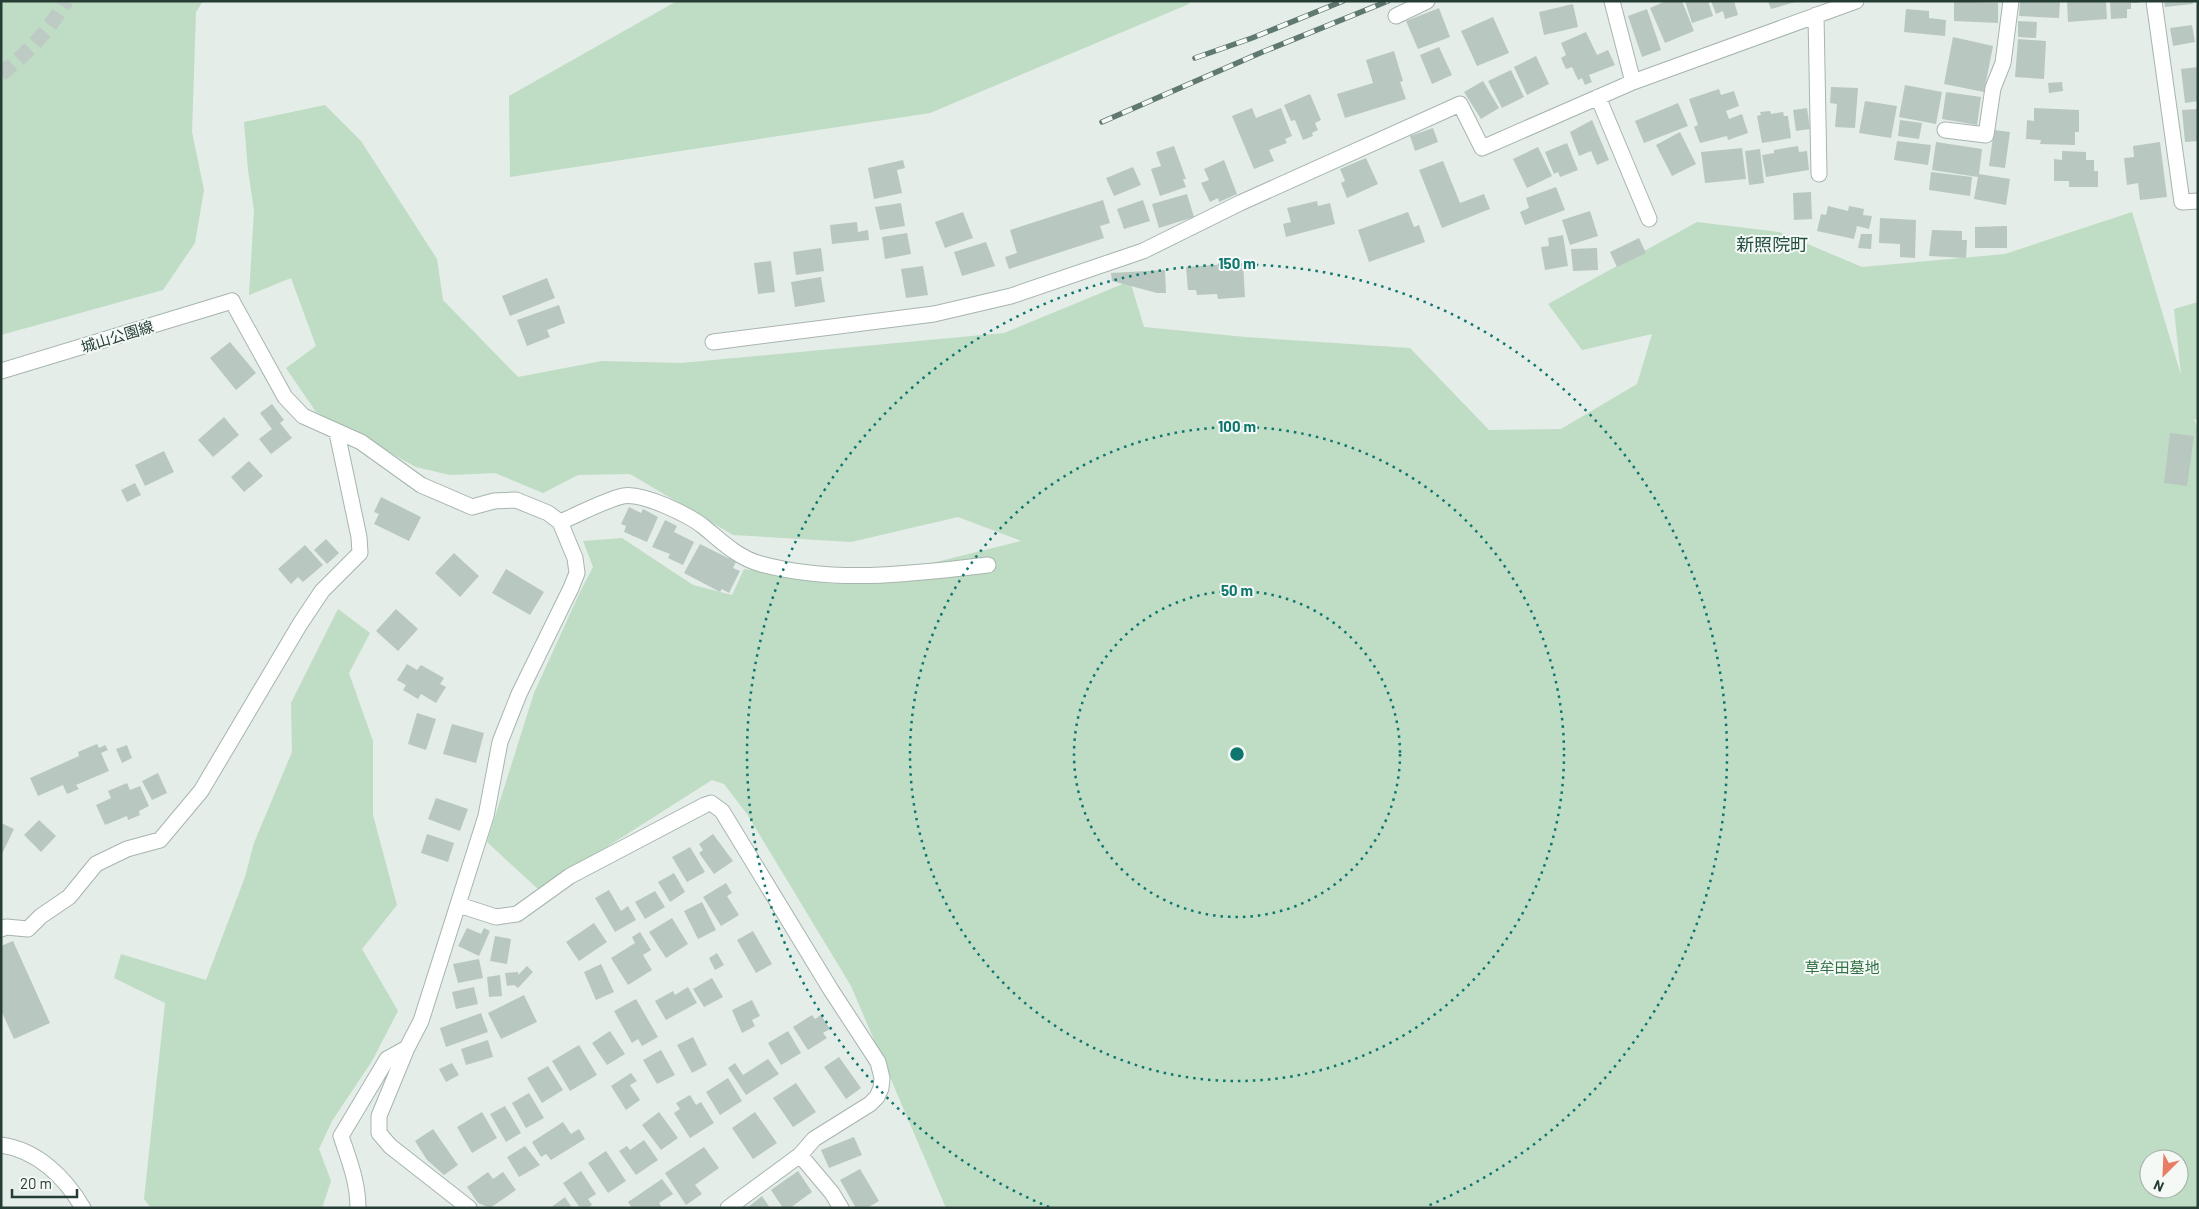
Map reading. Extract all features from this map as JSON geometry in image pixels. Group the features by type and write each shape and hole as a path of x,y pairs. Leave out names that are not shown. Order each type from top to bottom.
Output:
{"street":[{"path":"1396,16 1427,1"},
{"path":"1612,1 1633,82"},
{"path":"713,342 934,314 1011,296 1143,251 1240,203 1460,104 1482,148 1633,82 1856,1"},
{"path":"1945,130 1986,135 1993,88 2003,63 2012,1"},
{"path":"2154,1 2182,202 2198,201"},
{"path":"1816,15 1819,174"},
{"path":"1598,97 1649,219"},
{"name":"城山公園線","path":"1,371 232,301 285,397 303,416 337,433"},
{"path":"337,433 361,442 420,485 472,507 494,500 516,500 548,513 560,522 575,558 577,573 519,694 500,742 486,816 459,905 421,1021 407,1048 379,1116 379,1133 390,1146 469,1208"},
{"path":"1,928 28,929 41,916 69,897 96,864 126,849 160,840 201,791 300,624 322,591 360,553 359,537 337,433"},
{"path":"560,522 624,496 643,498 675,510 702,525 741,556 759,564 795,572 854,576 895,576 988,565"},
{"path":"459,905 496,917 517,914 570,876 705,804 718,806 730,822 881,1069 881,1088 878,1097 814,1139 800,1154 728,1208"},
{"path":"358,1208 354,1173 341,1136 387,1059 407,1048"},
{"path":"1,1145 16,1147 37,1157 69,1187 83,1208"},
{"path":"800,1154 832,1193 841,1208"}],"green space":[{"path":"1,1 203,1 196,12 192,132 204,190 195,243 163,290 1,335"},
{"path":"677,1 1188,1 1189,4 930,113 510,177 509,96"},
{"name":"草牟田墓地","path":"325,105 361,141 437,259 443,300 518,377 602,361 681,363 1004,333 1130,281 1144,327 1245,337 1410,348 1489,430 1561,429 1637,384 1652,334 1582,350 1548,304 1697,222 1779,232 1862,267 2005,254 2132,212 2181,375 2174,309 2198,302 2198,420 2194,419 2198,430 2198,1208 946,1208 851,986 747,814 724,784 712,780 539,890 487,842 534,693 593,567 583,541 622,538 693,585 732,595 744,569 847,584 1021,541 958,517 851,542 733,535 630,474 578,475 543,493 495,473 450,475 416,467 316,412 286,368 316,346 291,278 249,295 254,211 244,122"},
{"path":"338,609 370,633 349,673 373,741 373,815 397,905 362,949 398,1011 372,1061 332,1121 319,1149 331,1181 322,1208 151,1208 144,1199 165,1003 114,978 121,954 206,980 245,877 254,843 292,752 291,703"}],"building":[{"path":"1666,1 1682,1 1694,31 1665,43 1650,8"},
{"path":"1685,1 1708,1 1713,16 1692,23"},
{"path":"1711,1 1734,1 1738,15 1725,19 1723,11 1716,14"},
{"path":"1768,1 1795,1 1795,2 1771,9"},
{"path":"1954,1 1998,3 1998,23 1954,21"},
{"path":"2020,1 2060,1 2059,18 2019,16"},
{"path":"2067,1 2106,1 2107,19 2068,22"},
{"path":"2110,1 2139,1 2139,3 2131,3 2131,9 2127,9 2127,18 2111,19"},
{"path":"2164,1 2192,1 2193,4 2165,7"},
{"path":"1573,4 1578,27 1544,35 1539,12"},
{"path":"1439,8 1450,37 1418,49 1406,21"},
{"path":"1647,9 1661,50 1642,57 1628,16"},
{"path":"1906,9 1929,11 1929,18 1946,20 1945,36 1904,32"},
{"path":"1493,17 1509,53 1477,66 1461,31"},
{"path":"2018,21 2037,22 2036,38 2018,37"},
{"path":"2192,25 2195,42 2173,46 2170,28"},
{"path":"1586,32 1597,55 1608,50 1615,65 1589,75 1592,82 1585,85 1582,78 1578,80 1572,67 1566,69 1561,58 1566,55 1561,43"},
{"path":"1953,37 1993,46 1984,92 1944,84"},
{"path":"2018,39 2046,41 2044,79 2015,77"},
{"path":"1439,47 1452,75 1432,84 1420,55"},
{"path":"1394,51 1403,81 1400,82 1406,99 1345,118 1337,94 1373,83 1366,60"},
{"path":"1536,56 1549,84 1527,95 1514,67"},
{"path":"2198,67 2198,101 2185,103 2181,69"},
{"path":"1511,70 1524,97 1502,108 1488,81"},
{"path":"1483,81 1499,108 1481,119 1464,92"},
{"path":"2062,82 2063,91 2049,93 2048,83"},
{"path":"1905,85 1942,92 1936,124 1899,117"},
{"path":"1831,87 1858,88 1855,128 1835,127 1837,104 1830,103"},
{"path":"1719,89 1721,95 1734,91 1739,106 1726,111 1729,119 1742,114 1748,133 1728,140 1727,136 1700,143 1694,127 1698,125 1689,99"},
{"path":"1946,92 1981,97 1977,125 1942,119"},
{"path":"1310,94 1321,120 1315,123 1318,130 1312,133 1313,136 1303,140 1295,120 1291,121 1284,105"},
{"path":"1865,101 1897,106 1891,138 1859,133"},
{"path":"1678,103 1688,126 1644,143 1635,121"},
{"path":"1252,108 1256,118 1281,108 1292,136 1285,139 1287,143 1269,150 1274,161 1254,169 1232,116"},
{"path":"1807,108 1810,129 1796,131 1793,110"},
{"path":"2034,108 2079,110 2079,132 2075,132 2075,145 2040,144 2041,140 2026,139 2027,120 2034,121"},
{"path":"2198,109 2198,141 2185,142 2182,110"},
{"path":"1770,111 1771,114 1783,112 1784,116 1788,116 1791,138 1762,143 1757,116 1761,115 1760,112"},
{"path":"1592,120 1609,160 1597,165 1591,151 1579,156 1570,132"},
{"path":"1900,120 1922,123 1919,139 1898,136"},
{"path":"1433,128 1438,142 1415,151 1410,136"},
{"path":"1994,130 2010,132 2005,168 1989,166"},
{"path":"1680,132 1696,164 1672,176 1656,145"},
{"path":"1897,141 1931,145 1928,165 1894,160"},
{"path":"1936,142 1982,149 1979,174 2010,179 2006,205 1974,199 1978,177 1932,170"},
{"path":"2160,142 2167,197 2140,200 2138,183 2127,185 2124,158 2134,157 2133,146"},
{"path":"1567,143 1578,170 1560,177 1558,172 1554,174 1545,152"},
{"path":"1174,146 1186,179 1183,179 1186,187 1160,196 1151,169 1161,166 1156,152"},
{"path":"1798,146 1799,152 1807,151 1809,170 1766,177 1762,155 1774,153 1774,150"},
{"path":"1538,147 1552,176 1527,188 1513,159"},
{"path":"1742,148 1746,179 1705,183 1701,152"},
{"path":"1760,149 1764,183 1749,185 1745,151"},
{"path":"2062,151 2086,152 2086,160 2094,160 2094,171 2098,171 2098,187 2069,187 2069,181 2054,181 2054,159 2062,160"},
{"path":"1366,158 1378,184 1347,198 1341,183 1345,181 1340,169"},
{"path":"903,160 905,168 897,170 902,193 874,199 868,168"},
{"path":"1224,160 1237,194 1219,202 1218,198 1210,202 1201,183 1209,180 1204,169"},
{"path":"1443,161 1460,203 1484,194 1490,209 1442,228 1419,170"},
{"path":"1133,167 1141,185 1114,196 1106,178"},
{"path":"1931,172 1972,177 1970,196 1929,190"},
{"path":"1556,187 1565,210 1525,225 1520,212 1529,208 1526,198"},
{"path":"1811,192 1812,219 1794,220 1793,193"},
{"path":"1187,194 1194,217 1159,228 1152,204"},
{"path":"1103,200 1110,223 1100,226 1104,238 1009,269 1005,257 1017,253 1010,230"},
{"path":"1143,200 1150,221 1124,229 1117,209"},
{"path":"1317,201 1318,206 1330,203 1335,224 1286,237 1283,224 1291,222 1287,208"},
{"path":"901,203 905,226 880,230 875,207"},
{"path":"1828,206 1848,211 1849,206 1864,209 1863,215 1872,216 1869,229 1857,226 1854,239 1817,231 1821,214 1826,215"},
{"path":"1590,211 1598,236 1570,245 1562,220"},
{"path":"963,212 973,238 945,248 935,222"},
{"path":"1408,212 1414,227 1419,225 1425,242 1369,262 1358,230"},
{"path":"1880,218 1916,220 1915,258 1900,257 1900,244 1879,243"},
{"path":"857,222 858,232 868,230 869,240 832,244 830,225"},
{"path":"2007,226 2007,248 1975,248 1975,227"},
{"path":"1932,230 1962,231 1962,240 1967,240 1966,258 1929,256"},
{"path":"907,233 911,254 885,259 882,237"},
{"path":"1861,234 1872,234 1871,249 1858,248"},
{"path":"1563,235 1568,266 1545,270 1541,247 1549,246 1548,238"},
{"path":"1639,238 1646,253 1617,267 1610,252"},
{"path":"986,242 995,266 962,276 954,252"},
{"path":"821,248 824,271 796,275 793,252"},
{"path":"1597,248 1598,270 1573,271 1571,249"},
{"path":"771,261 775,292 758,294 754,263"},
{"path":"1243,263 1245,297 1218,299 1217,294 1197,295 1196,290 1188,290 1186,267"},
{"path":"923,266 928,295 906,298 901,269"},
{"path":"1165,270 1166,293 1157,293 1112,281 1111,273"},
{"path":"821,277 825,302 795,307 791,282"},
{"path":"547,278 555,298 510,316 502,296"},
{"path":"559,305 565,323 547,330 550,337 527,346 517,320"},
{"path":"230,342 256,373 236,390 210,358"},
{"path":"272,404 284,420 280,423 292,438 271,454 259,439 272,429 260,413"},
{"path":"224,417 239,435 213,457 198,440"},
{"path":"2170,433 2194,436 2187,486 2164,483"},
{"path":"164,451 174,472 145,486 135,465"},
{"path":"249,461 263,476 244,492 231,477"},
{"path":"135,483 141,495 127,502 121,490"},
{"path":"381,497 421,517 409,541 374,524 379,514 374,512"},
{"path":"629,507 641,513 643,509 658,517 647,542 624,532 626,526 621,524"},
{"path":"665,520 677,526 674,532 694,542 683,565 668,558 670,554 652,547"},
{"path":"326,539 339,553 327,564 314,550"},
{"path":"700,544 736,562 733,568 740,571 729,593 722,589 720,592 684,573"},
{"path":"305,545 323,565 303,582 298,577 291,584 278,569"},
{"path":"454,553 479,576 460,597 435,573"},
{"path":"506,569 544,592 530,615 492,593"},
{"path":"396,609 418,629 398,651 376,631"},
{"path":"407,664 417,670 421,665 444,678 440,684 446,687 436,703 421,694 418,699 403,690 406,685 397,680"},
{"path":"417,713 436,719 426,750 408,744"},
{"path":"452,724 484,733 476,763 443,754"},
{"path":"97,744 99,748 105,745 108,750 101,753 109,771 76,785 79,789 67,794 63,785 38,796 30,778 79,756 78,752"},
{"path":"127,745 132,758 122,763 116,749"},
{"path":"158,773 167,793 152,800 142,781"},
{"path":"127,783 130,790 140,786 149,806 139,811 140,815 128,820 127,816 105,825 96,805 111,798 108,791"},
{"path":"436,798 468,809 460,831 428,819"},
{"path":"39,820 56,836 41,852 24,835"},
{"path":"1,823 14,829 1,856"},
{"path":"427,834 454,843 448,862 421,853"},
{"path":"713,834 733,861 714,874 699,853 703,850 699,844"},
{"path":"690,847 705,872 687,882 672,857"},
{"path":"674,873 685,892 670,902 658,882"},
{"path":"726,883 732,893 727,896 739,915 721,926 703,897"},
{"path":"609,890 621,911 628,906 636,920 615,932 595,898"},
{"path":"655,891 665,907 645,919 635,902"},
{"path":"702,902 716,930 698,939 684,911"},
{"path":"672,918 688,944 666,958 649,932"},
{"path":"594,923 607,942 579,961 566,942"},
{"path":"467,928 481,934 484,928 490,931 479,956 458,946"},
{"path":"753,931 772,964 756,973 737,940"},
{"path":"640,932 651,950 643,955 652,970 628,985 611,958 635,943 632,937"},
{"path":"495,936 511,939 507,964 490,961"},
{"path":"13,941 50,1023 14,1039 1,1010 1,946"},
{"path":"717,953 724,965 715,970 709,958"},
{"path":"479,959 483,978 458,983 453,964"},
{"path":"601,964 614,992 596,1000 584,972"},
{"path":"527,966 533,972 518,988 514,985 507,986 505,973 518,972 518,975"},
{"path":"500,975 502,996 489,997 487,977"},
{"path":"712,978 723,997 704,1007 693,989"},
{"path":"474,987 478,1004 456,1009 452,992"},
{"path":"688,987 697,1003 666,1020 655,1001 673,991 675,995"},
{"path":"524,995 537,1022 501,1039 488,1013"},
{"path":"636,999 658,1037 642,1046 638,1039 632,1043 614,1011"},
{"path":"752,1000 760,1016 752,1020 755,1026 742,1033 732,1010"},
{"path":"481,1013 488,1032 446,1047 440,1028"},
{"path":"812,1015 815,1019 821,1015 830,1029 823,1033 827,1038 808,1050 793,1027"},
{"path":"610,1031 625,1054 607,1065 592,1043"},
{"path":"788,1031 801,1053 781,1065 768,1043"},
{"path":"693,1037 707,1065 692,1073 677,1045"},
{"path":"488,1040 493,1057 466,1065 461,1049"},
{"path":"579,1045 597,1075 570,1091 552,1061"},
{"path":"661,1050 675,1075 657,1084 643,1060"},
{"path":"839,1057 861,1088 846,1099 824,1067"},
{"path":"768,1059 779,1074 746,1095 728,1068 735,1063 743,1075"},
{"path":"452,1063 459,1075 446,1082 439,1069"},
{"path":"548,1066 563,1090 542,1103 527,1078"},
{"path":"631,1073 637,1081 630,1085 640,1100 626,1110 611,1086"},
{"path":"728,1078 742,1101 720,1115 706,1092"},
{"path":"796,1083 816,1112 793,1127 773,1098"},
{"path":"529,1093 544,1118 526,1128 512,1103"},
{"path":"690,1095 696,1105 701,1102 714,1123 690,1138 674,1113 680,1109 676,1103"},
{"path":"505,1106 521,1133 506,1142 490,1114"},
{"path":"482,1112 497,1138 472,1153 457,1127"},
{"path":"659,1112 678,1138 661,1150 642,1125"},
{"path":"755,1112 777,1143 753,1159 732,1128"},
{"path":"563,1122 571,1134 579,1129 585,1139 551,1160 546,1154 541,1157 532,1142"},
{"path":"433,1129 458,1165 444,1175 427,1160 415,1141"},
{"path":"854,1137 862,1155 829,1168 821,1150"},
{"path":"644,1140 658,1160 636,1175 619,1151 627,1146 630,1150"},
{"path":"525,1146 540,1165 519,1177 507,1157"},
{"path":"704,1147 719,1168 695,1185 702,1194 686,1205 665,1173"},
{"path":"606,1151 626,1181 608,1193 588,1163"},
{"path":"860,1169 879,1201 867,1208 856,1208 840,1180"},
{"path":"581,1171 596,1194 588,1199 592,1205 588,1208 580,1208 563,1183"},
{"path":"798,1171 812,1192 790,1208 783,1208 771,1190"},
{"path":"488,1172 493,1179 503,1172 516,1190 490,1208 478,1203 467,1187"},
{"path":"662,1179 673,1194 659,1203 662,1208 632,1208 628,1202"},
{"path":"762,1196 770,1208 747,1208"},
{"path":"565,1197 572,1208 550,1208"}],"tunnel":[{"path":"1,74 37,40 53,21 66,1"}],"railway":[{"path":"1195,58 1252,38 1343,1"},
{"path":"1102,122 1260,53 1388,1"}],"district":[{"name":"新照院町","path":"1772,244"}]}
